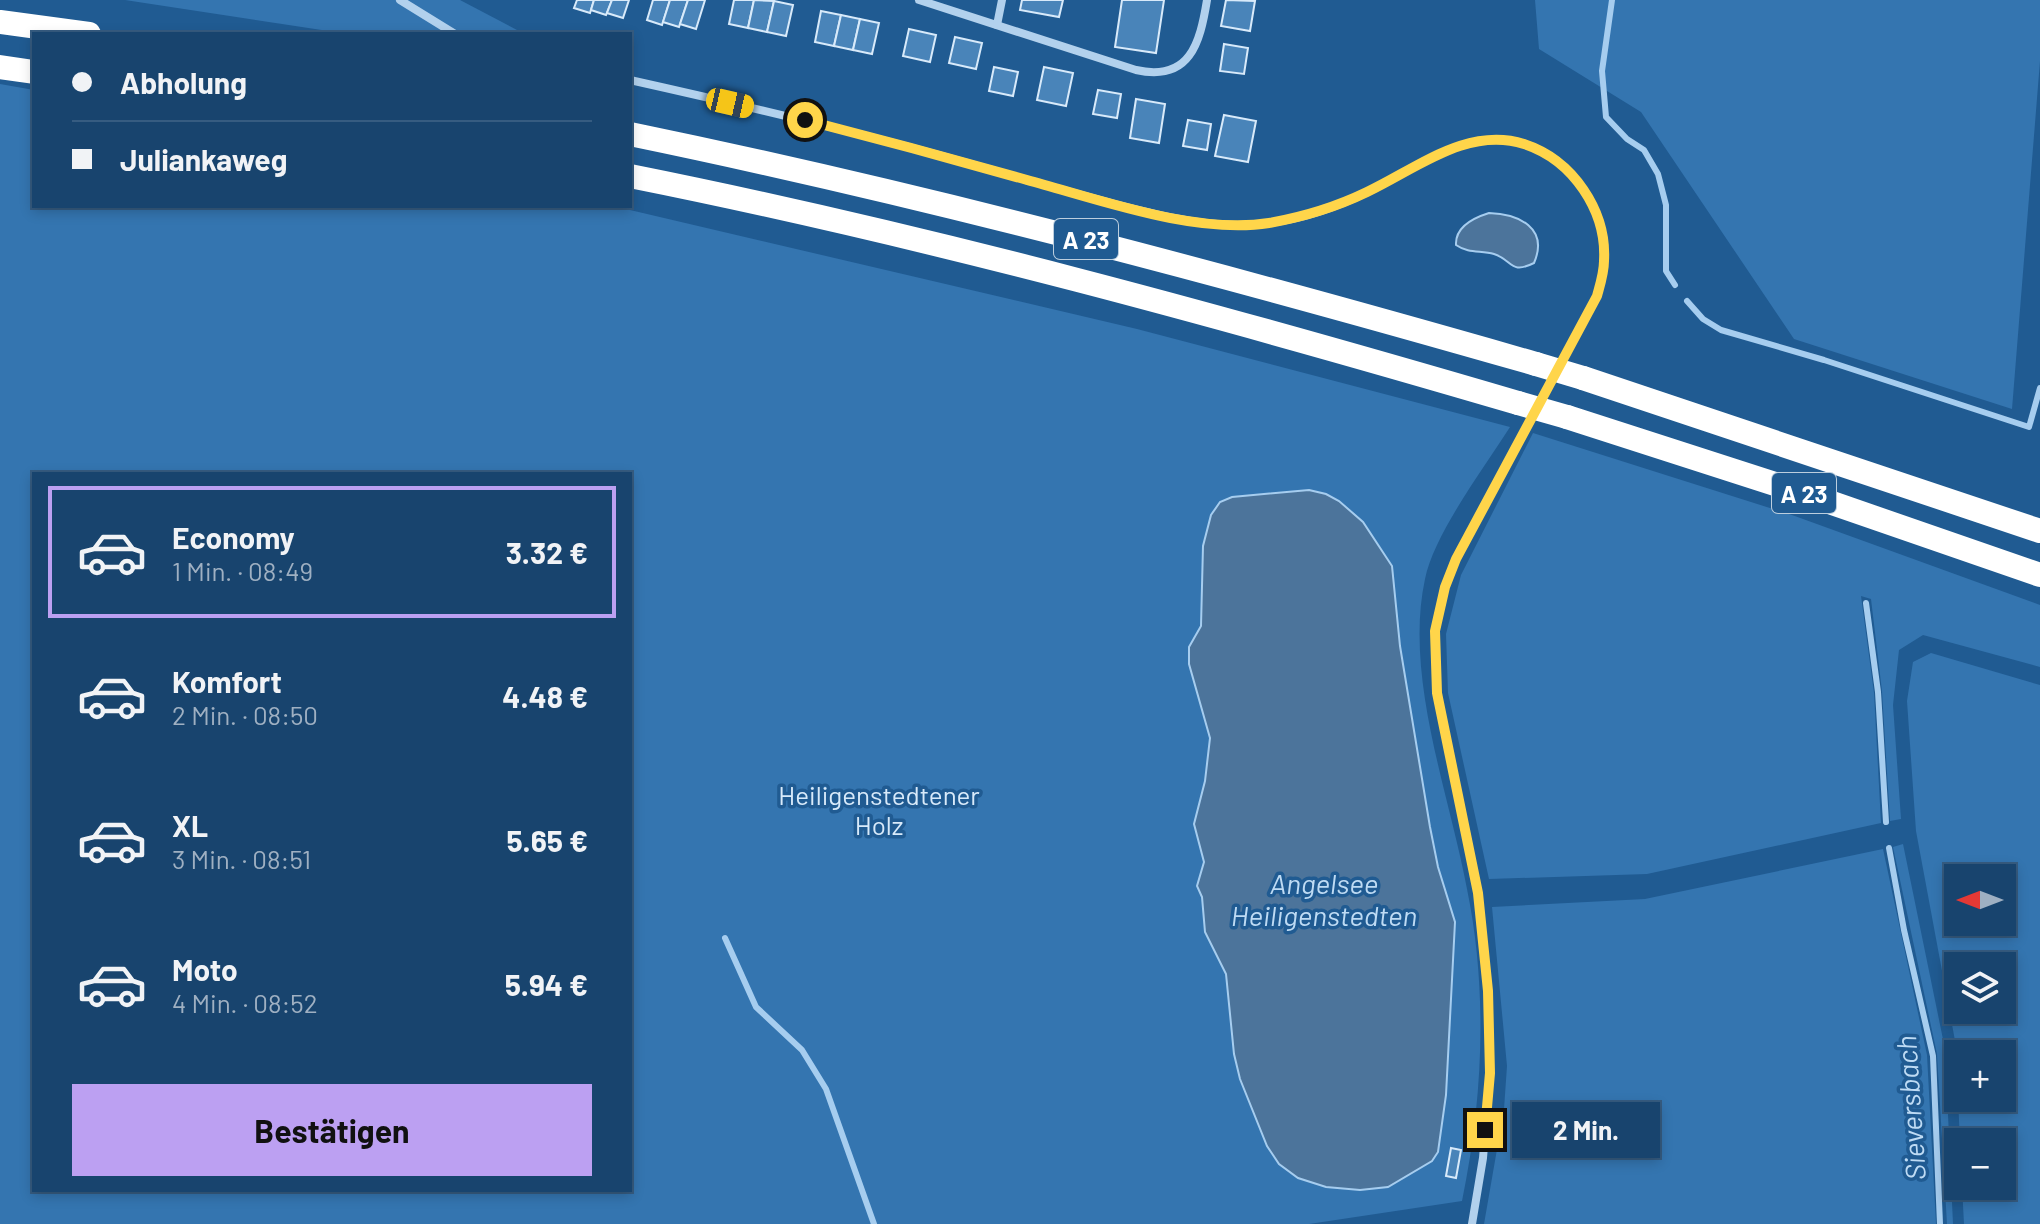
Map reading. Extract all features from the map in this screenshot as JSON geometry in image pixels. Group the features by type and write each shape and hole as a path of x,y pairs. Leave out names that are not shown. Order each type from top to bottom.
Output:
{"highway":[{"path":"0,22 74,32"},
{"path":"0,67 32,72"},
{"name":"A 23","path":"632,134 1068,234 1295,294 1583,378 2040,531"},
{"name":"A 23","path":"632,176 741,198 1061,274 1268,330 1567,417 1806,494 2040,575"}],"street":[{"path":"400,0 452,32"},
{"path":"919,0 1136,70 1157,72 1176,67 1191,55 1207,0"},
{"path":"997,25 1002,0"},
{"path":"632,80 847,131 1170,217 1232,225 1267,223 1329,208 1368,192 1445,151 1492,140 1528,145 1572,175 1591,203 1601,227 1603,273 1597,296 1456,559 1445,587 1435,631 1437,693 1478,893 1488,991 1490,1073 1483,1158 1472,1224"}],"green space":[{"path":"125,0 460,0 517,30 335,32"},
{"path":"1535,0 2040,0 2040,61 2012,409 1794,339 1641,112 1539,49"},
{"name":"Heiligenstedtener Holz","path":"0,84 32,90 32,208 622,208 1137,329 1510,427 1438,542 1425,579 1420,616 1424,694 1467,889 1478,966 1478,1084 1475,1124 1462,1201 1309,1224 0,1224","holes":["1309,490 1326,494 1363,522 1392,566 1400,646 1430,827 1438,867 1455,922 1446,1095 1432,1161 1407,1175 1279,1164 1267,1146 1240,1079 1226,974 1205,932 1202,897 1197,886 1204,862 1194,824 1205,781 1210,738 1189,664 1189,647 1201,626 1203,546 1211,515 1220,502 1232,497"]},
{"path":"1533,433 1792,515 2040,605 2040,667 1923,635 1899,650 1893,705 1901,819 1890,821 1882,691 1871,599 1861,596 1874,693 1881,823 1647,874 1489,879 1448,693 1446,634 1461,575"},
{"path":"1931,653 2040,685 2040,1224 1964,1224 1963,1200 2016,1200 2016,1128 1959,1128 1959,1112 2016,1112 2016,1040 1955,1040 1952,1024 2016,1024 2016,952 1944,952 1944,982 1916,831 1907,701 1913,662"},
{"path":"1903,844 1944,1044 1944,1112 1948,1112 1949,1128 1944,1128 1944,1173 1937,1054 1893,847"},
{"path":"1883,849 1927,1055 1936,1224 1484,1224 1504,1109 1507,1066 1492,907 1645,899"},
{"path":"1946,1200 1952,1200 1953,1224 1947,1224"}],"water":[{"path":"1489,213 1511,216 1528,225 1538,241 1534,263 1520,268 1494,254 1466,250 1456,245 1462,228"},
{"name":"Angelsee Heiligenstedten","path":"1309,490 1339,501 1363,522 1392,566 1400,646 1430,827 1438,867 1455,922 1446,1095 1438,1152 1432,1161 1388,1187 1360,1190 1326,1187 1298,1178 1279,1164 1267,1146 1240,1079 1234,1054 1226,974 1205,932 1202,897 1197,886 1204,862 1194,824 1205,781 1210,738 1189,664 1189,647 1201,626 1203,546 1211,515 1220,502 1232,497"}],"building":[{"path":"577,0 594,0 590,13 574,8"},
{"path":"594,0 612,0 606,15 591,10"},
{"path":"612,0 629,0 623,18 607,13"},
{"path":"653,0 670,0 662,25 647,20"},
{"path":"670,0 688,0 679,27 663,22"},
{"path":"688,0 705,0 696,29 680,24"},
{"path":"734,0 754,0 748,28 729,24"},
{"path":"754,0 774,1 767,32 748,28"},
{"path":"1022,0 1063,0 1059,17 1020,10"},
{"path":"1122,0 1164,0 1156,53 1115,47"},
{"path":"1226,0 1255,1 1250,31 1221,26"},
{"path":"774,1 793,5 786,36 767,32"},
{"path":"821,11 841,15 834,46 815,42"},
{"path":"841,15 860,19 853,50 834,46"},
{"path":"860,19 879,23 872,54 853,50"},
{"path":"909,29 936,35 930,62 903,56"},
{"path":"955,37 982,43 976,69 949,63"},
{"path":"1224,44 1248,48 1244,74 1220,71"},
{"path":"994,67 1018,72 1013,96 989,91"},
{"path":"1044,67 1073,73 1066,106 1037,100"},
{"path":"1098,90 1121,94 1117,118 1093,114"},
{"path":"1136,99 1165,104 1159,143 1130,138"},
{"path":"1224,115 1256,121 1248,162 1215,156"},
{"path":"1188,120 1211,124 1207,150 1183,146"},
{"path":"1451,1148 1461,1150 1456,1178 1446,1176"}],"waterway":[{"name":"Sieversbach","path":"1612,0 1602,71 1606,117 1627,139 1644,150 1658,174 1666,205 1666,271 1675,285"},
{"path":"1687,301 1703,319 1721,330 2029,427 2040,388"},
{"name":"Sieversbach","path":"1866,603 1878,692 1886,822"},
{"name":"Sieversbach","path":"1889,848 1933,1056 1940,1224"},
{"path":"725,938 756,1007 802,1050 826,1089 874,1224"}],"route":[{"path":"805,120 1123,206 1209,223 1249,225 1301,216 1368,192 1445,151 1485,141 1504,140 1528,145 1572,175 1583,188 1601,227 1604,246 1603,273 1597,296 1456,559 1445,587 1435,631 1437,693 1470,846 1488,991 1490,1073 1485,1130"}]}
